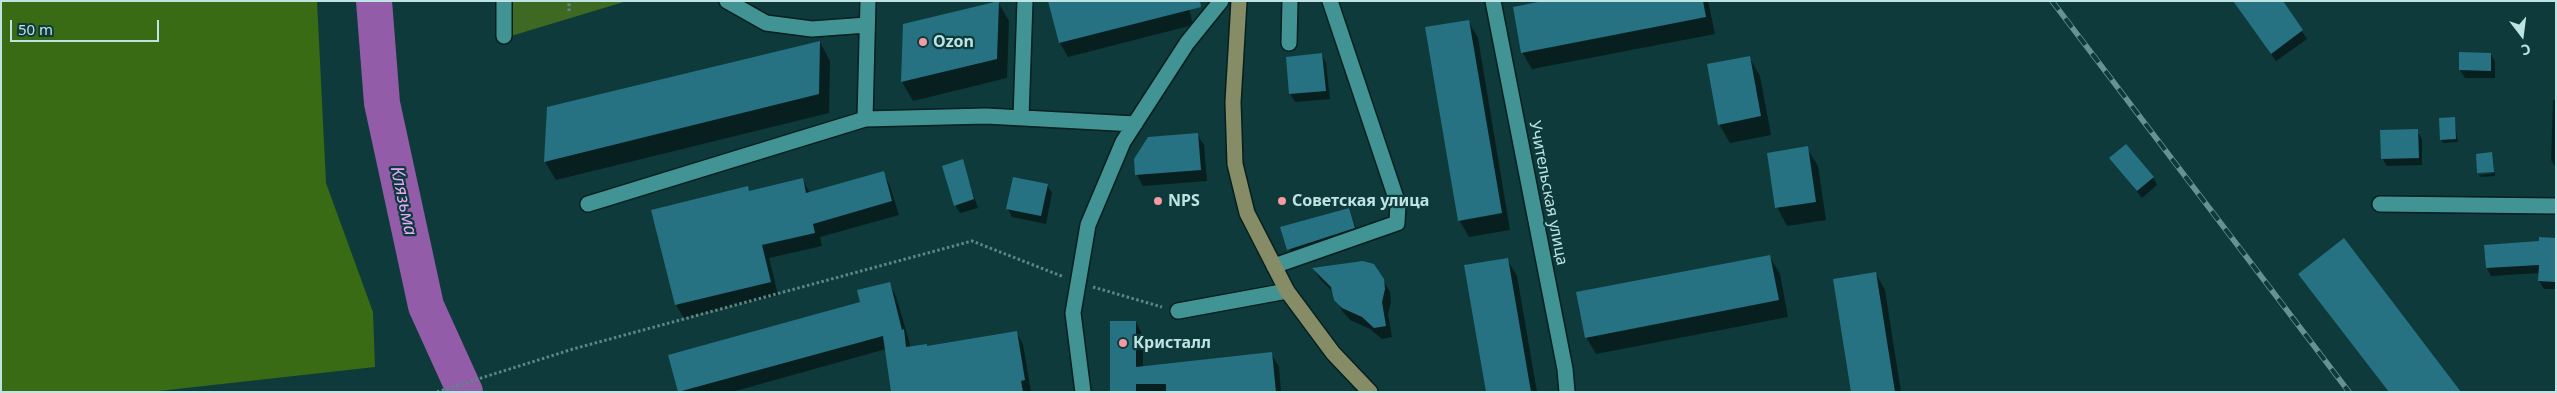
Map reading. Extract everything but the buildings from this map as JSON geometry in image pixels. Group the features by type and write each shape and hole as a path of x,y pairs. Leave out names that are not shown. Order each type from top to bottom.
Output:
{"main road":[{"path":"1239,1 1233,102 1235,164 1247,213 1287,291 1333,353 1370,392"}],"street":[{"path":"504,1 504,36"},
{"path":"727,1 766,23 812,29 868,25"},
{"path":"865,120 868,1"},
{"path":"1021,118 1025,1"},
{"path":"1083,392 1073,313 1080,283 1088,225 1123,142 1187,43 1221,1"},
{"path":"1290,1 1290,43"},
{"path":"1274,266 1397,223 1398,204 1330,1"},
{"name":"Учительская улица","path":"1493,1 1565,369 1567,392"},
{"path":"588,204 865,120 986,116 1135,124"},
{"path":"2380,204 2556,206"},
{"path":"1178,311 1287,291"}],"path":[{"path":"568,12 569,1"},
{"path":"437,392 572,349 972,242 1080,283 1178,311"}],"green space":[{"path":"1,1 317,1 326,183 373,312 375,367 150,392 1,392"},
{"path":"512,1 627,1 511,36"}],"waterway":[{"name":"Клязьма","path":"374,1 382,103 426,306 465,392"}],"railway":[{"path":"2052,1 2349,392"}],"place":[{"name":"Ozon","path":"923,42"},
{"name":"NPS","path":"1158,201"},
{"name":"Советская улица","path":"1282,201"},
{"name":"Кристалл","path":"1123,343"}]}
